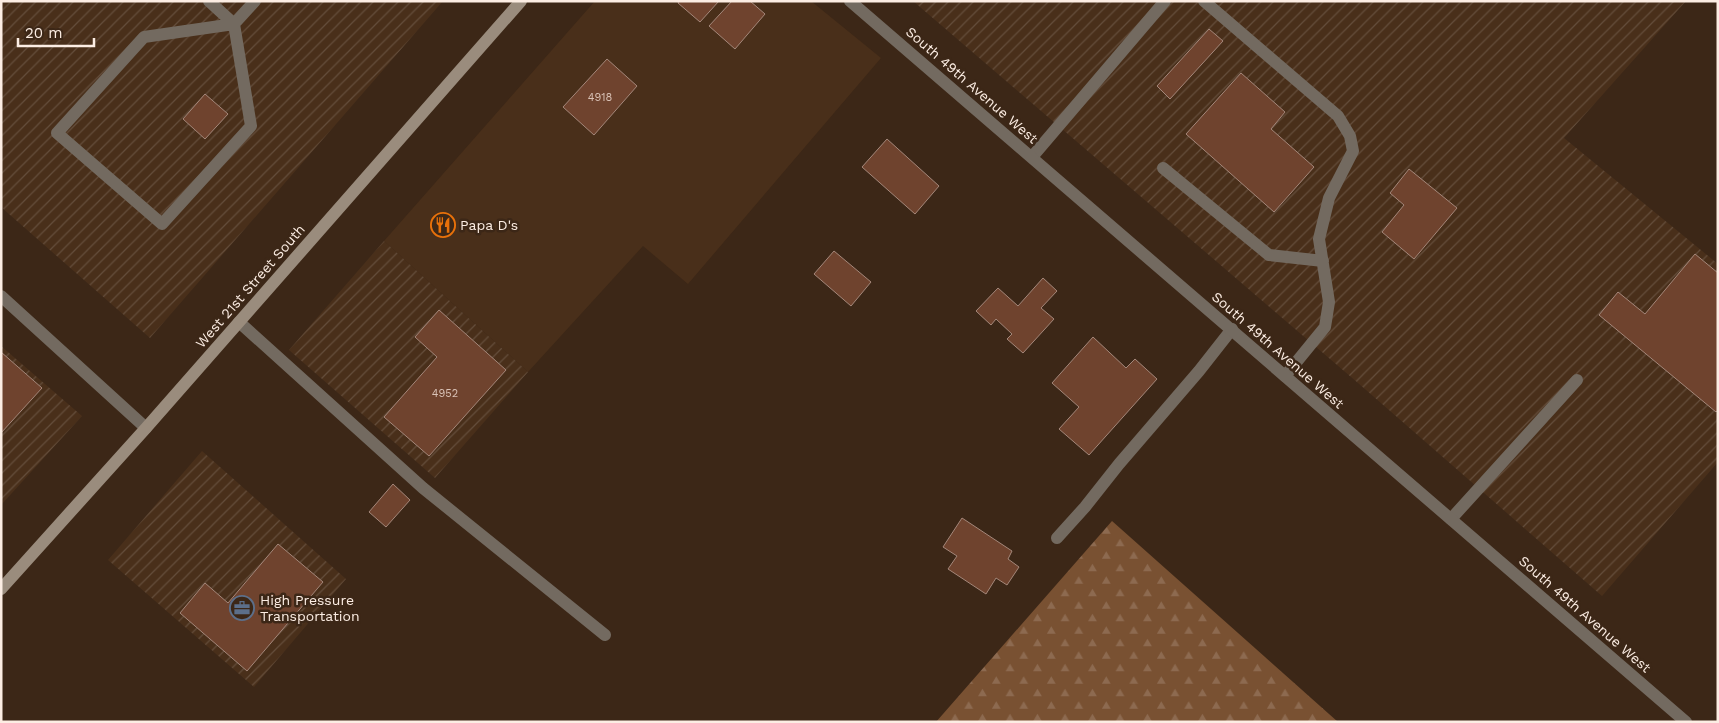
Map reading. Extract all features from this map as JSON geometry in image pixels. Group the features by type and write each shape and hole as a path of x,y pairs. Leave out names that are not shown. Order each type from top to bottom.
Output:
{"main road":[{"name":"West 21st Street South","path":"1,589 146,428 520,1"}],"street":[{"path":"210,1 234,24 252,126 162,224 57,133 144,37 234,24 255,1"},
{"name":"South 49th Avenue West","path":"850,1 1686,722"},
{"path":"1032,157 1165,1"},
{"path":"1204,1 1338,116 1350,136 1353,151 1329,198 1319,239 1329,302 1325,328 1286,376"},
{"path":"1163,168 1270,255 1323,261"},
{"path":"1,296 146,428"},
{"path":"239,322 423,488 605,635"},
{"path":"1057,538 1199,371 1232,329"},
{"path":"1451,519 1577,380"}],"shaded area":[{"path":"1,1 443,1 150,338 1,207"},
{"path":"595,1 811,1 881,58 688,284 643,246 528,372 384,241"},
{"path":"913,1 1686,1 1564,138 1718,264 1718,462 1602,596 1358,383"},
{"path":"384,241 528,372 435,478 289,350"},
{"path":"1,346 82,416 1,505"},
{"path":"202,451 346,579 254,687 108,560"}],"green space":[{"path":"1112,521 1338,722 936,722"}],"building":[{"path":"679,1 719,1 700,22 678,3"},
{"path":"732,1 750,1 765,14 735,49 709,26"},
{"path":"1209,29 1223,41 1170,99 1157,86"},
{"path":"607,59 637,86 594,135 563,107"},
{"path":"1241,73 1285,112 1271,129 1314,167 1274,212 1186,134"},
{"path":"205,94 228,114 205,139 183,119"},
{"path":"887,139 939,186 915,214 862,167"},
{"path":"1409,169 1457,208 1414,259 1382,232 1404,205 1390,193"},
{"path":"834,251 871,282 851,306 814,274"},
{"path":"1695,254 1718,273 1718,410 1716,412 1599,315 1618,292 1645,314"},
{"path":"1043,278 1057,291 1041,308 1054,319 1023,353 1007,339 1012,334 996,319 991,325 976,311 998,288 1018,306"},
{"path":"439,310 506,370 429,456 384,417 437,357 415,337"},
{"path":"1093,337 1126,368 1135,359 1157,379 1089,455 1059,429 1079,407 1052,383"},
{"path":"1,352 42,388 1,433"},
{"path":"393,484 410,500 386,527 369,512"},
{"path":"962,518 1012,551 1008,559 1019,567 1007,585 996,578 986,594 948,569 957,556 943,547"},
{"name":"High Pressure Transportation","path":"278,544 323,582 247,671 180,613 205,583 228,603"}],"place":[{"name":"Papa D's","path":"443,225"},
{"name":"High Pressure Transportation","path":"242,608"}]}
